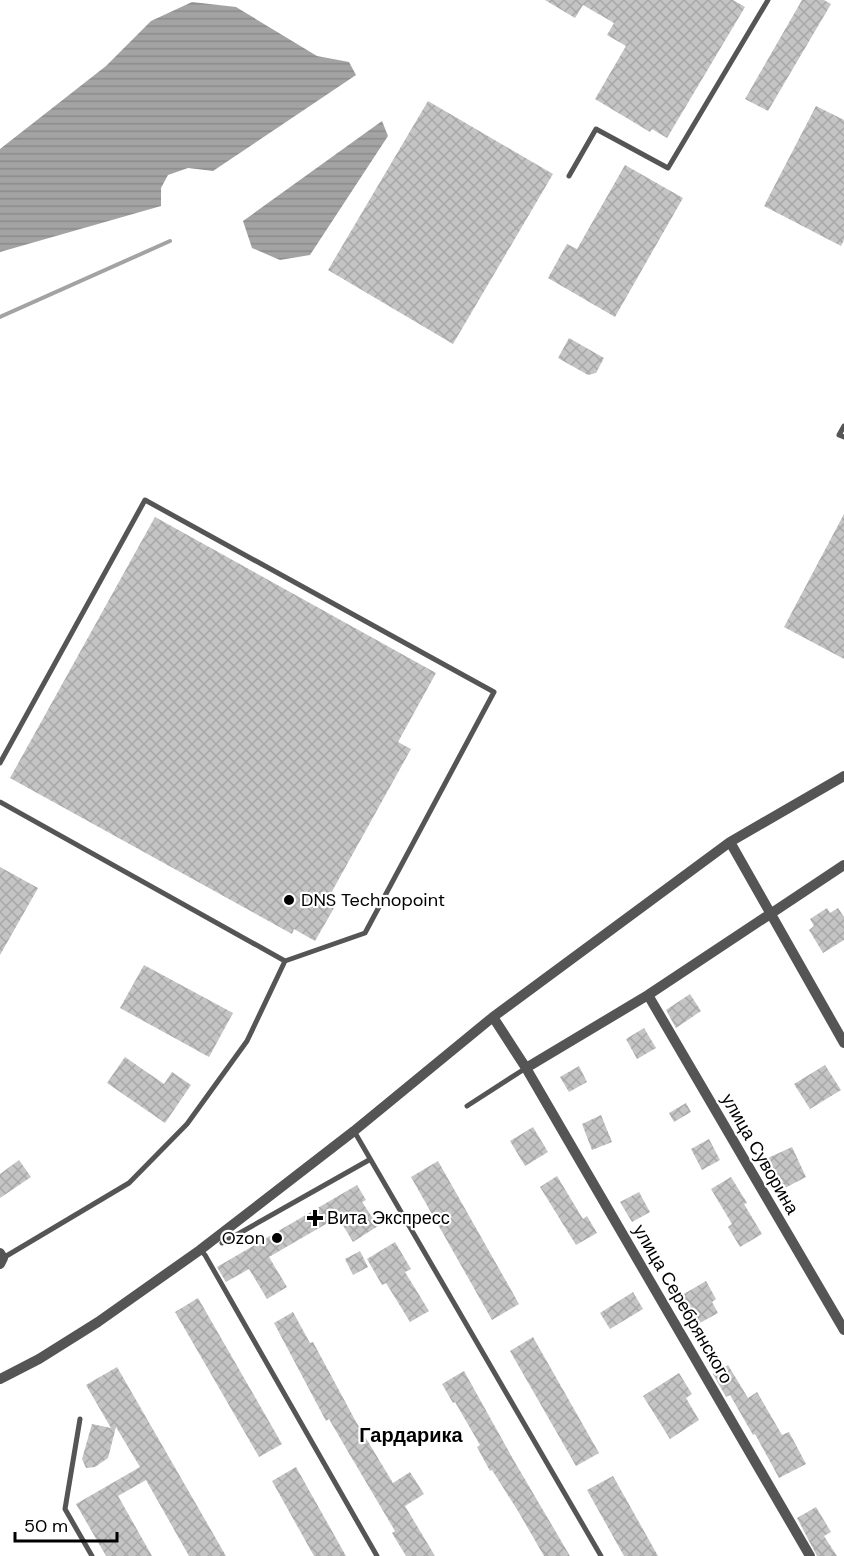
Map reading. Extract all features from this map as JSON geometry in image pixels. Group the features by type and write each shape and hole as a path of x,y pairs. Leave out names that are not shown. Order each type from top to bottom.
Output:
{"street":[{"path":"0,1379 101,1326 354,1131 494,1017 730,842 844,776"},
{"path":"730,842 844,1043"},
{"path":"526,1068 648,995 844,865"},
{"name":"улица Суворина","path":"648,995 844,1330"},
{"name":"улица Серебрянского","path":"494,1017 526,1068 810,1556"}],"lane":[{"path":"569,176 596,129 668,168 768,0"},
{"path":"844,426 839,435 844,437"},
{"path":"0,763 145,500 494,692 366,933 285,961 247,1041 187,1124 129,1183 1,1258"},
{"path":"0,802 285,961"},
{"path":"467,1106 526,1068"},
{"path":"354,1131 601,1556"},
{"path":"222,1244 369,1160"},
{"path":"200,1250 205,1255 377,1556"},
{"path":"80,1419 65,1509 92,1556"}],"shaded area":[{"path":"192,2 236,7 317,56 349,62 356,75 213,171 188,168 168,175 161,188 161,206 0,252 0,149 106,66 151,21"},
{"path":"382,121 388,136 310,255 280,260 252,248 243,221"}],"building":[{"path":"545,0 733,0 745,7 667,138 652,129 650,132 595,99 626,46 607,35 614,23 583,5 575,18"},
{"path":"802,0 824,0 831,4 768,111 745,99"},
{"path":"428,101 553,174 453,344 328,270"},
{"path":"816,106 844,120 844,240 841,246 764,206"},
{"path":"625,165 683,198 615,317 548,278 567,244 577,249"},
{"path":"569,338 604,358 596,373 588,375 558,358"},
{"path":"844,514 844,659 784,627"},
{"path":"155,517 436,673 398,742 411,749 325,904 334,908 315,941 294,929 292,934 10,778"},
{"path":"0,867 38,888 0,955"},
{"path":"827,908 830,913 838,908 844,917 844,940 823,953 809,930 814,926 810,919"},
{"path":"144,965 233,1013 209,1057 120,1008"},
{"path":"690,994 701,1011 676,1028 666,1010"},
{"path":"644,1028 656,1048 637,1059 626,1039"},
{"path":"125,1057 164,1084 172,1072 191,1085 165,1123 107,1083"},
{"path":"825,1065 841,1090 810,1109 794,1084"},
{"path":"579,1066 587,1082 569,1092 560,1077"},
{"path":"686,1103 691,1112 674,1122 669,1113"},
{"path":"601,1115 612,1142 592,1150 582,1124"},
{"path":"533,1127 548,1152 525,1166 510,1141"},
{"path":"709,1139 720,1160 702,1170 691,1149"},
{"path":"792,1147 806,1177 783,1189 768,1158"},
{"path":"19,1160 31,1177 0,1198 0,1174"},
{"path":"438,1161 519,1304 492,1320 411,1177"},
{"path":"557,1176 583,1219 587,1216 597,1233 576,1245 540,1187"},
{"path":"731,1177 762,1234 740,1247 728,1227 732,1224 711,1189"},
{"path":"357,1185 366,1200 362,1202 378,1226 353,1242 338,1217 269,1257 287,1287 267,1299 249,1269 226,1282 217,1267"},
{"path":"639,1192 650,1212 632,1222 620,1202"},
{"path":"395,1242 411,1269 405,1272 429,1311 410,1322 386,1283 382,1285 367,1259"},
{"path":"360,1251 368,1267 353,1275 345,1259"},
{"path":"706,1281 716,1299 712,1302 718,1313 698,1324 688,1306 684,1309 677,1298"},
{"path":"633,1292 643,1309 610,1329 600,1313"},
{"path":"198,1298 282,1444 259,1457 175,1312"},
{"path":"293,1312 310,1343 313,1342 355,1420 393,1483 410,1472 424,1494 405,1506 435,1556 406,1556 392,1533 395,1531 329,1419 326,1421 274,1323"},
{"path":"533,1337 599,1453 576,1466 510,1351"},
{"path":"728,1365 748,1398 757,1392 782,1435 789,1432 806,1464 779,1478 755,1434 753,1435 730,1395 726,1397 713,1374"},
{"path":"117,1367 226,1556 189,1556 146,1480 118,1496 152,1556 106,1556 76,1504 140,1467 116,1427 108,1458 95,1467 86,1468 82,1459 92,1424 111,1428 86,1385"},
{"path":"464,1371 570,1556 544,1556 492,1470 490,1471 477,1447 480,1445 442,1384"},
{"path":"679,1373 692,1394 686,1398 699,1420 670,1439 643,1396"},
{"path":"296,1467 346,1556 314,1556 272,1481"},
{"path":"613,1476 658,1556 624,1556 587,1490"},
{"path":"816,1507 831,1532 824,1536 837,1556 817,1556 797,1518"}],"waterway":[{"path":"0,317 170,241"}],"place":[{"name":"DNS Technopoint","path":"289,900"},
{"name":"Вита Экспресс","path":"315,1218"},
{"name":"Ozon","path":"277,1238"}],"district":[{"name":"Гардарика","path":"411,1435"}]}
